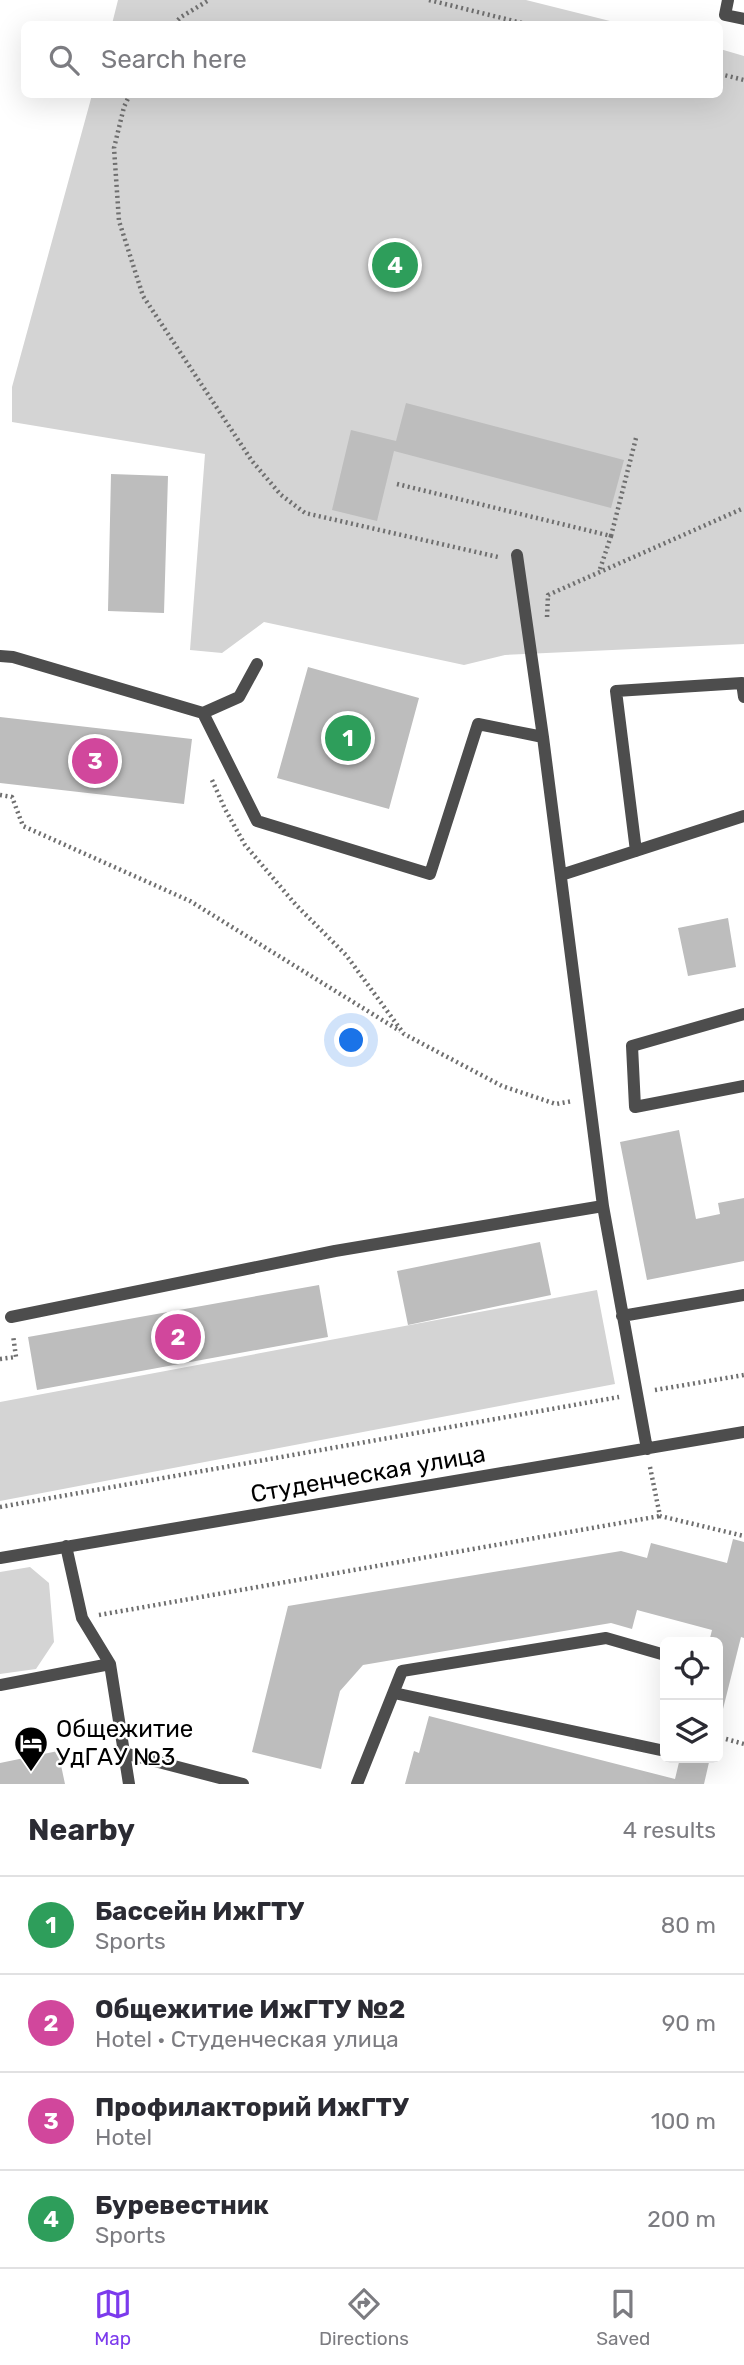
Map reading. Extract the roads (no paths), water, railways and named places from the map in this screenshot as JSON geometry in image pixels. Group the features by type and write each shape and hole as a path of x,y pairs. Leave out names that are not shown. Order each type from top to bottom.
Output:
{"street":[{"path":"728,0 725,15 744,19"},
{"path":"517,561 543,737 603,1206 647,1449"},
{"path":"0,656 13,657 203,713 239,697 257,664"},
{"path":"636,850 616,691 742,683 744,697"},
{"path":"203,713 257,821 430,874 478,724 543,737"},
{"path":"561,875 744,816"},
{"path":"744,1014 632,1046 635,1107 744,1086"},
{"path":"11,1317 335,1251 603,1206"},
{"path":"622,1316 744,1295"},
{"name":"Студенческая улица","path":"0,1558 744,1432"},
{"path":"66,1546 82,1618 110,1664 129,1784"},
{"path":"357,1784 402,1671 606,1637 660,1653"},
{"path":"0,1685 110,1664"},
{"path":"394,1693 660,1750"},
{"path":"124,1753 243,1784"}],"place":[{"name":"Буревестник","path":"395,265"},
{"name":"Бассейн ИжГТУ","path":"348,738"},
{"name":"Профилакторий ИжГТУ","path":"95,761"},
{"name":"Общежитие ИжГТУ №2","path":"178,1337"},
{"name":"Общежитие УдГАУ №3","path":"31,1773"}]}
